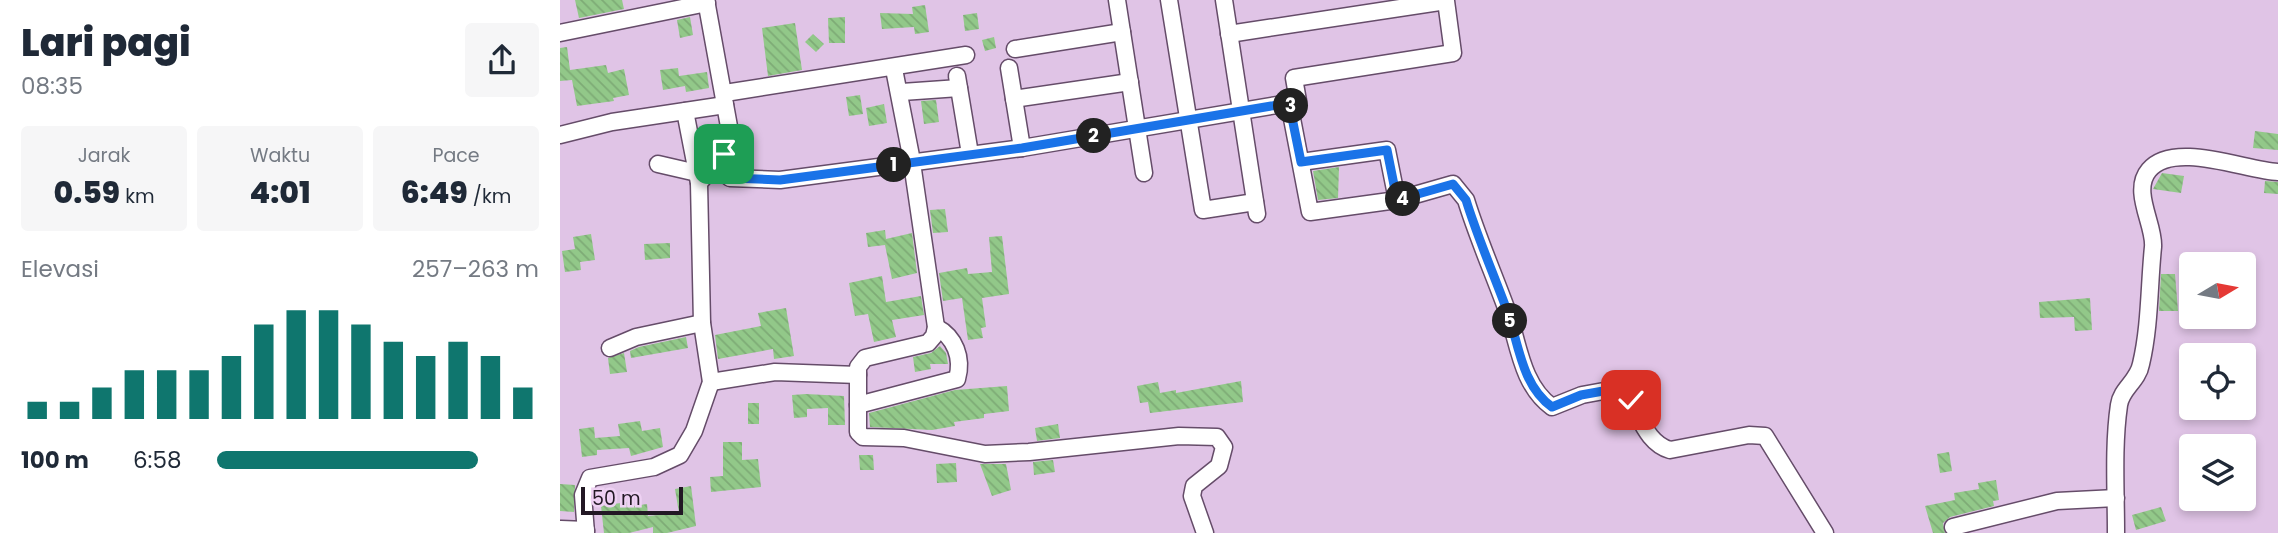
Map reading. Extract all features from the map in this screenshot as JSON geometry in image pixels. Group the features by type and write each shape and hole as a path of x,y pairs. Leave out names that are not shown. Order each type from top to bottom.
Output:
{"street":[{"path":"1117,0 1144,173"},
{"path":"1169,0 1203,210 1256,208 1224,0"},
{"path":"714,166 730,178 780,180 1022,148 1289,103 1298,101 1294,78 1453,53 1446,1 1229,34"},
{"path":"560,33 706,2 730,132 729,145 714,166 698,178"},
{"path":"1015,49 1122,32"},
{"path":"560,135 612,122 685,111 725,99 966,55"},
{"path":"1009,68 1022,148"},
{"path":"894,69 912,163 936,327 928,343 865,358 858,367 858,432 866,438 904,438 985,454 1179,436 1217,437 1224,447 1219,466 1194,486 1192,496 1205,533"},
{"path":"902,92 958,82 970,154"},
{"path":"1014,99 1130,82"},
{"path":"1289,103 1308,208 1313,213 1397,200 1453,184 1461,192 1509,317 1520,358 1539,398 1552,407 1581,395 1620,388 1631,400 1649,436 1658,447 1670,450 1749,435 1765,436 1825,533"},
{"path":"561,529 586,532 583,495 590,478 654,467 680,455 690,443 712,382 702,323 698,178 685,111"},
{"path":"1301,162 1387,150 1397,200"},
{"path":"2116,533 2119,403 2141,368 2154,241 2145,207 2145,178 2150,169 2162,162 2197,158 2215,158 2278,172"},
{"path":"658,164 698,178"},
{"path":"610,348 636,337 702,323"},
{"path":"858,405 954,382 959,368 956,347 951,337 936,327"},
{"path":"712,382 775,372 858,374"},
{"path":"1954,527 2057,501 2116,498"}],"building":[{"path":"575,0 622,0 624,9 579,18"},
{"path":"925,5 929,32 915,34 914,27 882,29 880,13 913,14 912,7"},
{"path":"977,13 979,29 965,31 963,15"},
{"path":"690,17 693,35 680,38 677,20"},
{"path":"845,17 845,43 829,43 828,18"},
{"path":"795,23 802,70 768,76 762,28"},
{"path":"813,34 824,44 816,52 805,42"},
{"path":"994,37 996,48 985,51 982,40"},
{"path":"567,47 570,70 606,65 608,73 624,69 629,95 613,98 614,101 577,106 572,80 560,81 560,48"},
{"path":"678,68 679,76 707,72 709,88 686,92 685,86 663,90 660,70"},
{"path":"860,95 863,114 849,116 846,97"},
{"path":"936,100 939,122 924,124 921,101"},
{"path":"884,104 887,123 869,126 866,108"},
{"path":"2255,131 2278,134 2278,150 2253,148"},
{"path":"1339,167 1338,198 1318,200 1313,171"},
{"path":"2162,173 2184,176 2181,193 2153,189"},
{"path":"2265,181 2278,182 2278,194 2264,193"},
{"path":"945,209 948,232 933,233 930,210"},
{"path":"885,230 886,239 912,233 917,273 892,279 885,245 868,247 866,233"},
{"path":"591,234 595,260 580,262 581,270 565,272 562,251 575,249 573,237"},
{"path":"1002,236 1009,294 982,298 986,327 981,328 983,338 968,340 962,298 943,301 939,273 967,268 968,274 992,272 989,237"},
{"path":"670,243 670,258 645,260 644,244"},
{"path":"2161,274 2175,274 2178,311 2159,311"},
{"path":"882,276 886,302 921,296 924,315 892,320 896,337 874,342 868,314 855,316 849,283"},
{"path":"2090,298 2092,330 2075,331 2074,317 2040,318 2039,302"},
{"path":"786,308 794,356 774,359 773,349 718,359 715,335 761,326 758,313"},
{"path":"686,337 688,348 631,358 630,351 639,347"},
{"path":"940,346 946,353 948,364 930,364 931,369 915,372 913,357 931,353"},
{"path":"624,353 627,372 610,374 608,358"},
{"path":"1241,381 1243,402 1150,413 1148,402 1140,403 1137,386 1158,382 1160,393 1176,390 1176,393"},
{"path":"1007,386 1009,411 984,414 984,418 954,422 955,426 932,430 870,427 869,413 955,390"},
{"path":"792,395 844,396 845,425 828,425 828,408 807,409 807,417 794,418"},
{"path":"748,403 759,403 759,424 748,424"},
{"path":"640,421 642,431 660,428 663,447 631,456 629,448 597,450 597,455 582,457 579,429 594,427 595,438 620,436 618,424"},
{"path":"1058,424 1060,438 1037,441 1035,428"},
{"path":"723,442 742,442 742,460 758,459 761,487 711,492 710,477 723,476"},
{"path":"1949,452 1952,471 1940,473 1937,454"},
{"path":"859,455 873,455 874,470 860,470"},
{"path":"1053,460 1055,472 1034,475 1033,462"},
{"path":"956,463 957,482 937,483 936,464"},
{"path":"980,464 1006,464 1011,490 992,496"},
{"path":"1996,480 1999,500 1993,501 1994,506 1950,517 1943,523 1945,533 1933,533 1925,506 1955,500 1954,493 1979,489 1978,483"},
{"path":"560,484 575,485 574,512 560,511"},
{"path":"691,486 696,526 667,533 653,533 653,527 629,533 604,533 601,506 627,502 627,507 647,504 648,516 679,513 675,489"},
{"path":"2161,507 2166,521 2136,530 2132,515"}],"route":[{"path":"724,154 714,166 730,178 780,180 1022,148 1289,103 1292,107 1301,162 1387,150 1397,200 1453,184 1466,200 1478,240 1509,317 1520,358 1539,398 1552,407 1581,395 1620,388 1631,400"}]}
